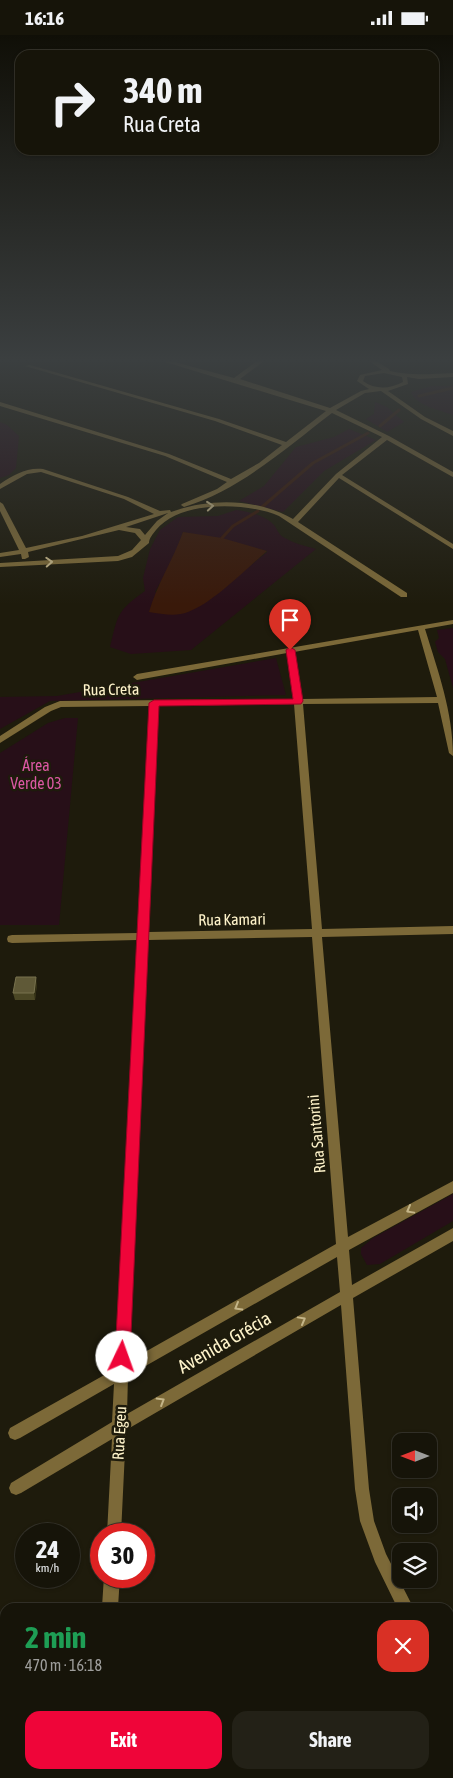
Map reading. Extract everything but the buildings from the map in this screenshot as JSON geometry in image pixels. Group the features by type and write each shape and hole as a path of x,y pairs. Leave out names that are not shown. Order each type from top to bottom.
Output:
{"street":[{"path":"126,442 167,455 232,482"},
{"path":"282,442 287,444"},
{"path":"294,522 338,475 359,456 379,442"},
{"path":"396,442 453,475"},
{"path":"0,555 24,552 119,529 160,514 232,482 261,464 287,444"},
{"path":"0,487 21,473 30,470 41,470 126,498 160,514"},
{"path":"338,475 453,547"},
{"path":"219,489 227,505"},
{"path":"0,504 24,552 26,563"},
{"path":"0,565 110,559 128,555 146,541 152,530 161,521 175,513 194,507 227,505 278,513 404,595"},
{"path":"278,513 303,511"},
{"path":"119,529 137,531 146,541"},
{"path":"137,677 453,622"},
{"path":"421,628 441,700 453,753"},
{"name":"Rua Santorini","path":"290,650 298,701 362,1489 367,1521 380,1557 403,1603"},
{"name":"Rua Creta","path":"0,739 48,709 60,705 441,700"},
{"name":"Rua Egeu","path":"115,1523 154,703"},
{"name":"Rua Kamari","path":"12,939 453,930"},
{"name":"Avenida Grécia","path":"15,1433 342,1247 453,1187"},
{"name":"Avenida Grécia","path":"16,1488 193,1382 453,1234"},
{"path":"110,1603 111,1588"}],"green space":[{"path":"0,442 18,442 16,468 9,475 0,478"},
{"path":"314,442 372,442 324,471 283,512 239,501 264,486 296,447"},
{"path":"236,510 256,514 270,521 283,537 295,543 316,549 191,650 131,654 110,647 120,614 145,591 143,578 150,549 160,530 178,517 218,516","holes":["183,532 267,551 203,604 155,592 175,556"]},
{"path":"453,628 453,688 445,659 438,652 435,642 439,638 437,630"},
{"path":"276,658 286,695 50,701 0,729 0,697 57,696"},
{"name":"Área Verde 03","path":"65,718 78,718 59,925 0,925 0,753 48,723"},
{"path":"453,1194 453,1221 380,1264 367,1265 361,1254 361,1248 373,1238"}],"shaded area":[{"path":"183,532 222,538 267,551 198,608 188,612 169,615 149,612 156,592"}],"waterway":[{"path":"262,507 313,463 351,442"},
{"path":"222,538 233,526 258,511"}],"route":[{"path":"122,1357 154,703 298,701 290,650"}]}
